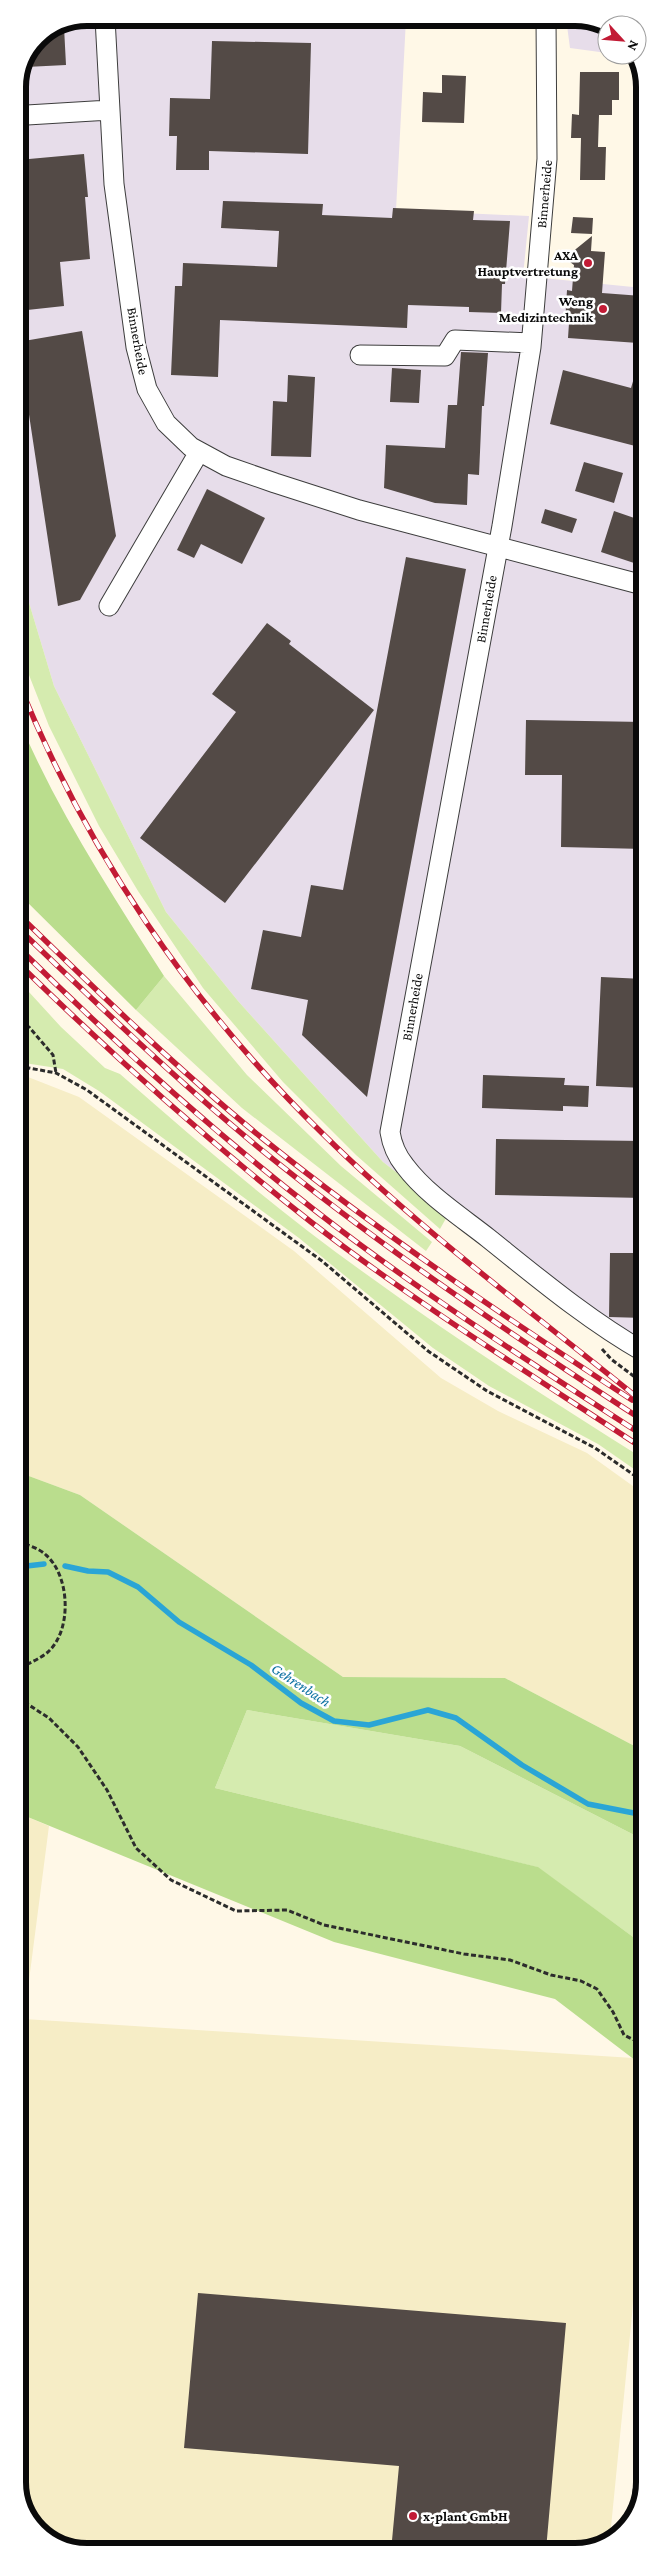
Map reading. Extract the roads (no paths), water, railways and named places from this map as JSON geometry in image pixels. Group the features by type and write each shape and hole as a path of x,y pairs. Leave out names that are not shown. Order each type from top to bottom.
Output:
{"street":[{"name":"Binnerheide","path":"105,26 114,184 136,347 147,389 166,423 191,447 226,466 331,501 636,583"},
{"name":"Binnerheide","path":"546,26 548,159 531,343 502,526 390,1132 393,1149 406,1167 442,1202 563,1298 615,1336 636,1348"},
{"path":"27,115 110,110"},
{"path":"360,355 445,356 455,340 531,343"},
{"path":"110,606 199,452"}],"waterway":[{"name":"Gehrenbach","path":"26,1566 44,1564"},
{"name":"Gehrenbach","path":"65,1566 88,1571 108,1572 138,1587 179,1622 251,1665 301,1703 334,1721 369,1725 428,1710 456,1718 522,1765 588,1804 636,1813"}],"railway":[{"path":"26,700 45,744 76,805 110,865 147,923 187,979 275,1085 323,1134 400,1205 480,1272 636,1397"},
{"path":"26,922 168,1057 262,1138 397,1241 632,1400"},
{"path":"26,936 166,1067 227,1121 304,1184 399,1255 545,1356 636,1416"},
{"path":"26,955 163,1084 317,1212 396,1271 519,1355 636,1431"},
{"path":"26,971 161,1096 311,1222 433,1310 636,1444"}],"place":[{"name":"AXA Hauptvertretung","path":"588,263"},
{"name":"Weng Medizintechnik","path":"603,309"},
{"name":"x-plant GmbH","path":"413,2516"}]}
